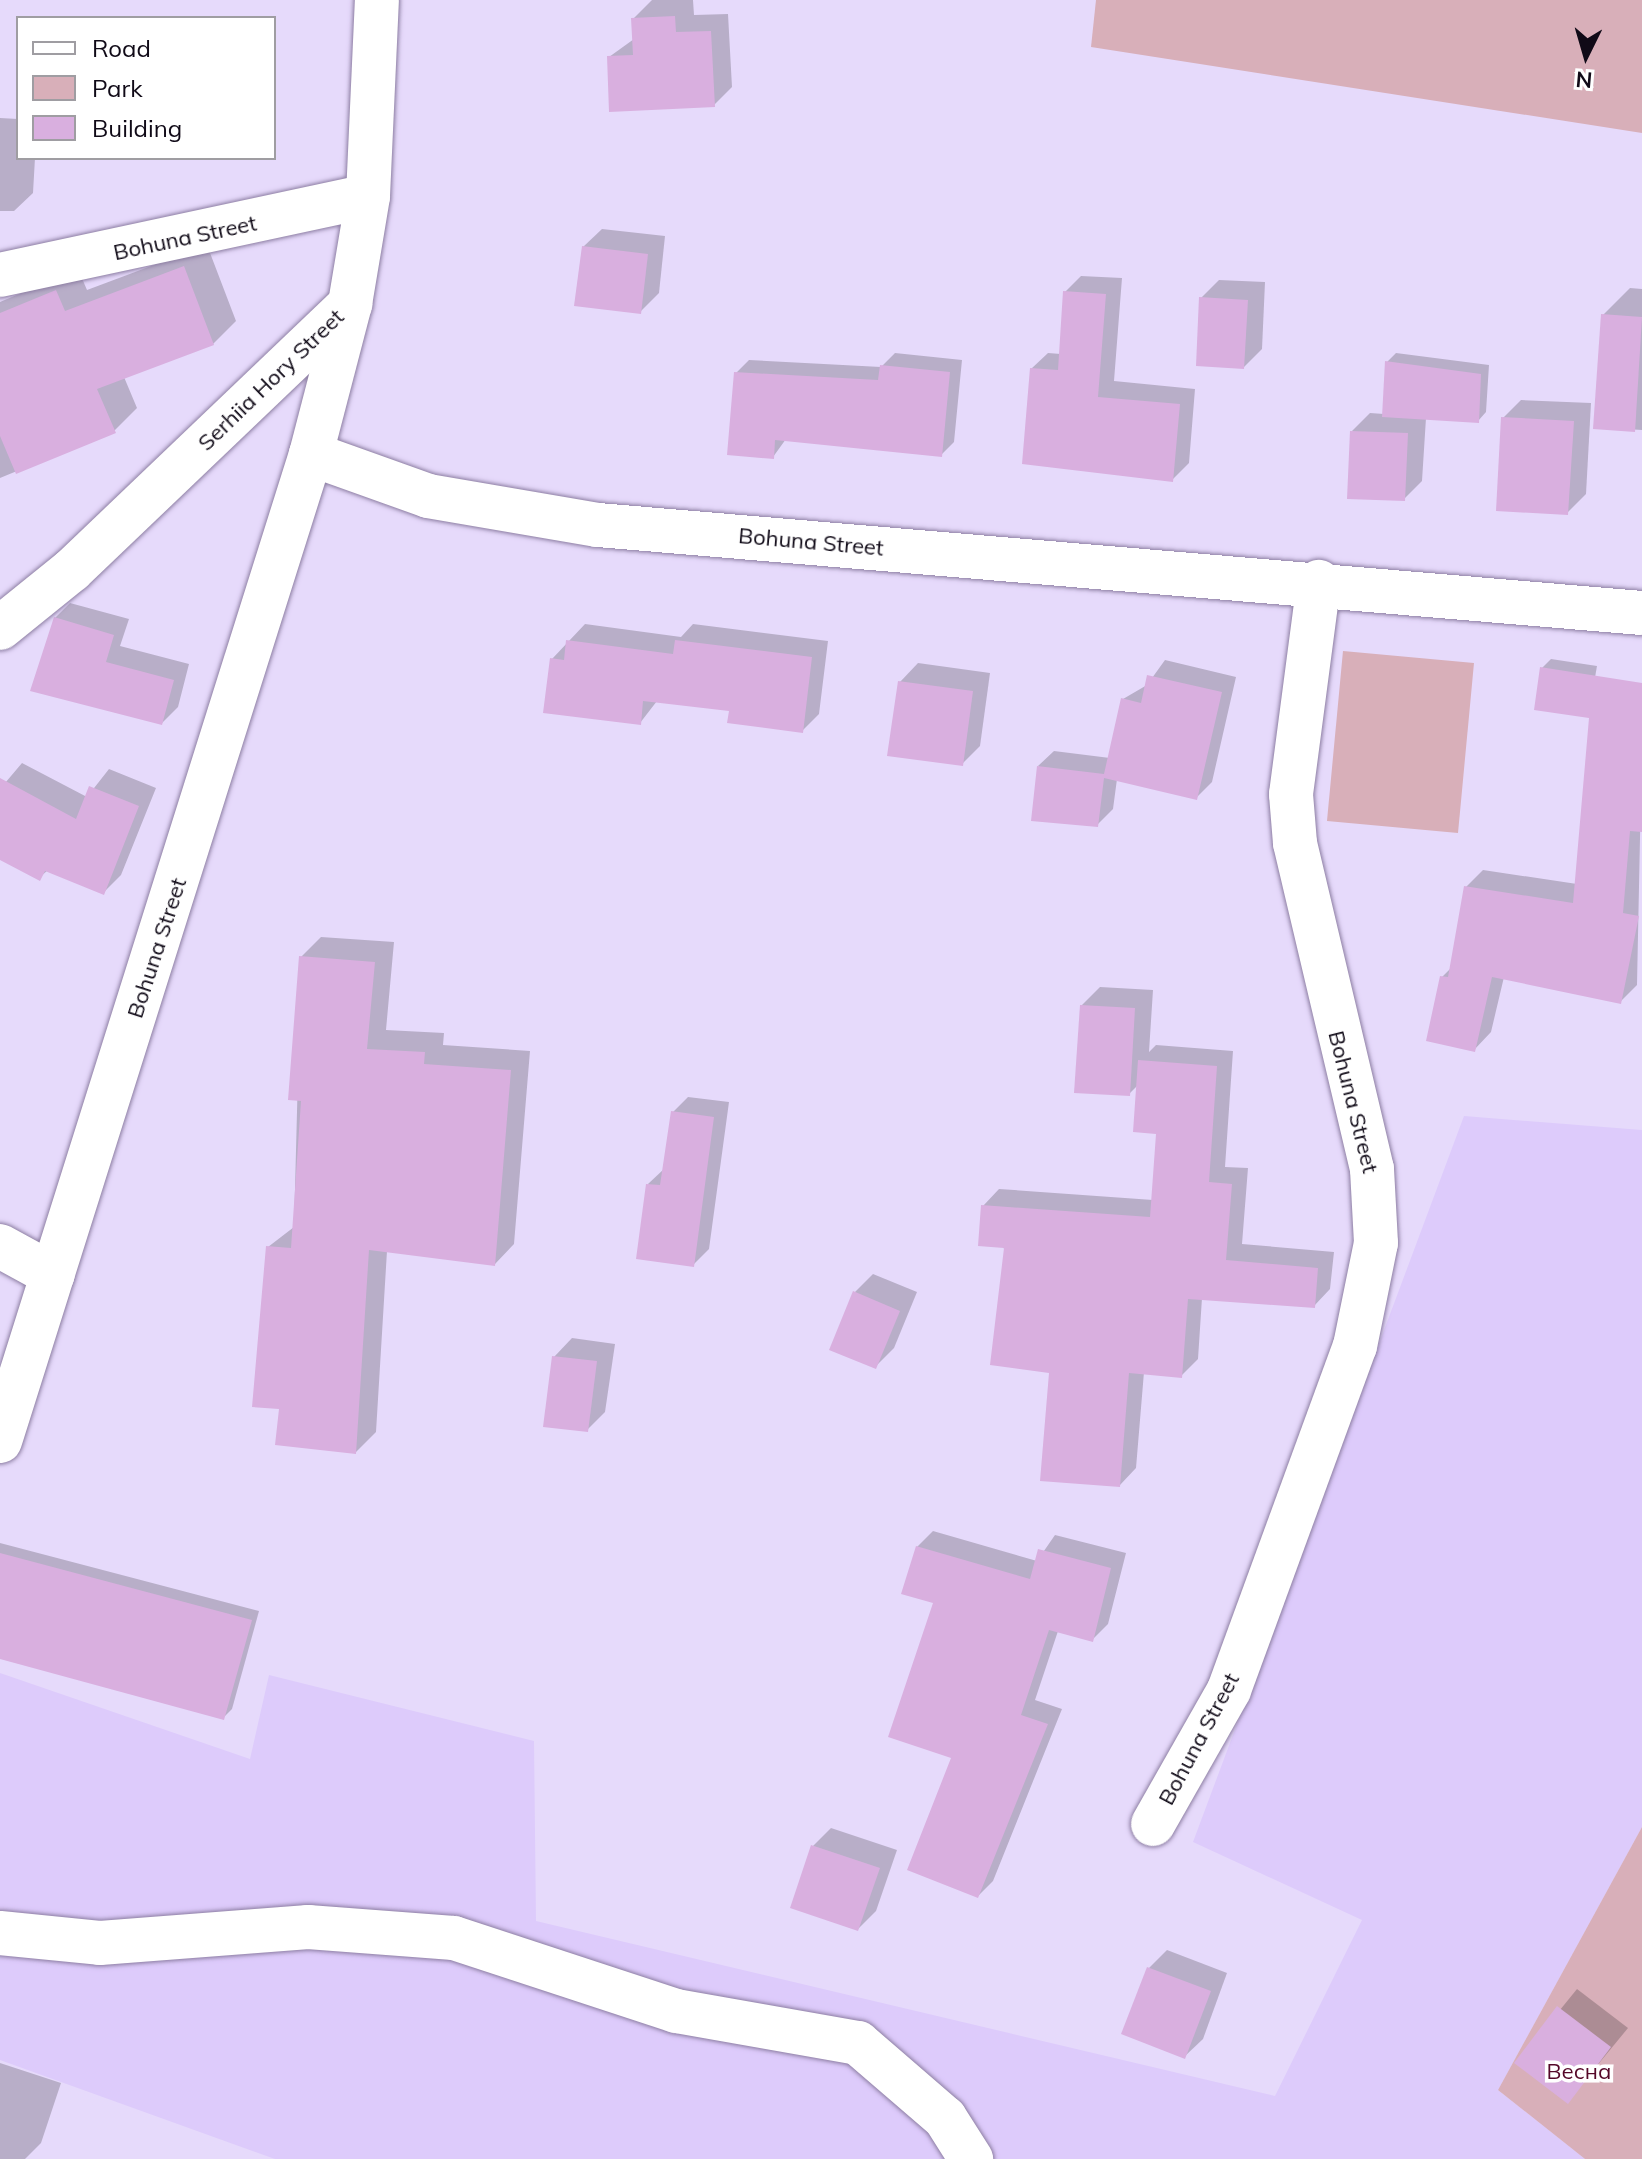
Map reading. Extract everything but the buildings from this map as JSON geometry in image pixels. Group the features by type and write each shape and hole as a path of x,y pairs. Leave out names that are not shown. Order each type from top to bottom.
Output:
{"street":[{"name":"Serhiia Hory Street","path":"0,628 72,570 350,304 368,196 377,0"},
{"name":"Bohuna Street","path":"0,275 368,196"},
{"name":"Bohuna Street","path":"0,1441 311,454 350,304"},
{"name":"Bohuna Street","path":"311,454 428,496 598,525 1319,582 1642,613"},
{"name":"Bohuna Street","path":"1153,1824 1229,1690 1355,1346 1376,1243 1372,1169 1295,843 1291,794 1319,582"},
{"path":"0,1246 53,1275"},
{"path":"0,1933 100,1943 308,1927 454,1938 676,2011 858,2043 945,2118 971,2159"}],"shaded area":[{"path":"1464,1116 1642,1130 1642,1827 1498,2090 1585,2159 275,2159 0,2060 0,1673 250,1759 269,1675 534,1741 536,1921 1275,2096 1362,1920 1193,1842"}],"green space":[{"path":"1096,0 1642,0 1642,133 1091,47"},
{"path":"1343,651 1474,663 1458,833 1327,821"},
{"name":"Весна","path":"1642,1827 1642,2159 1585,2159 1498,2090"}]}
